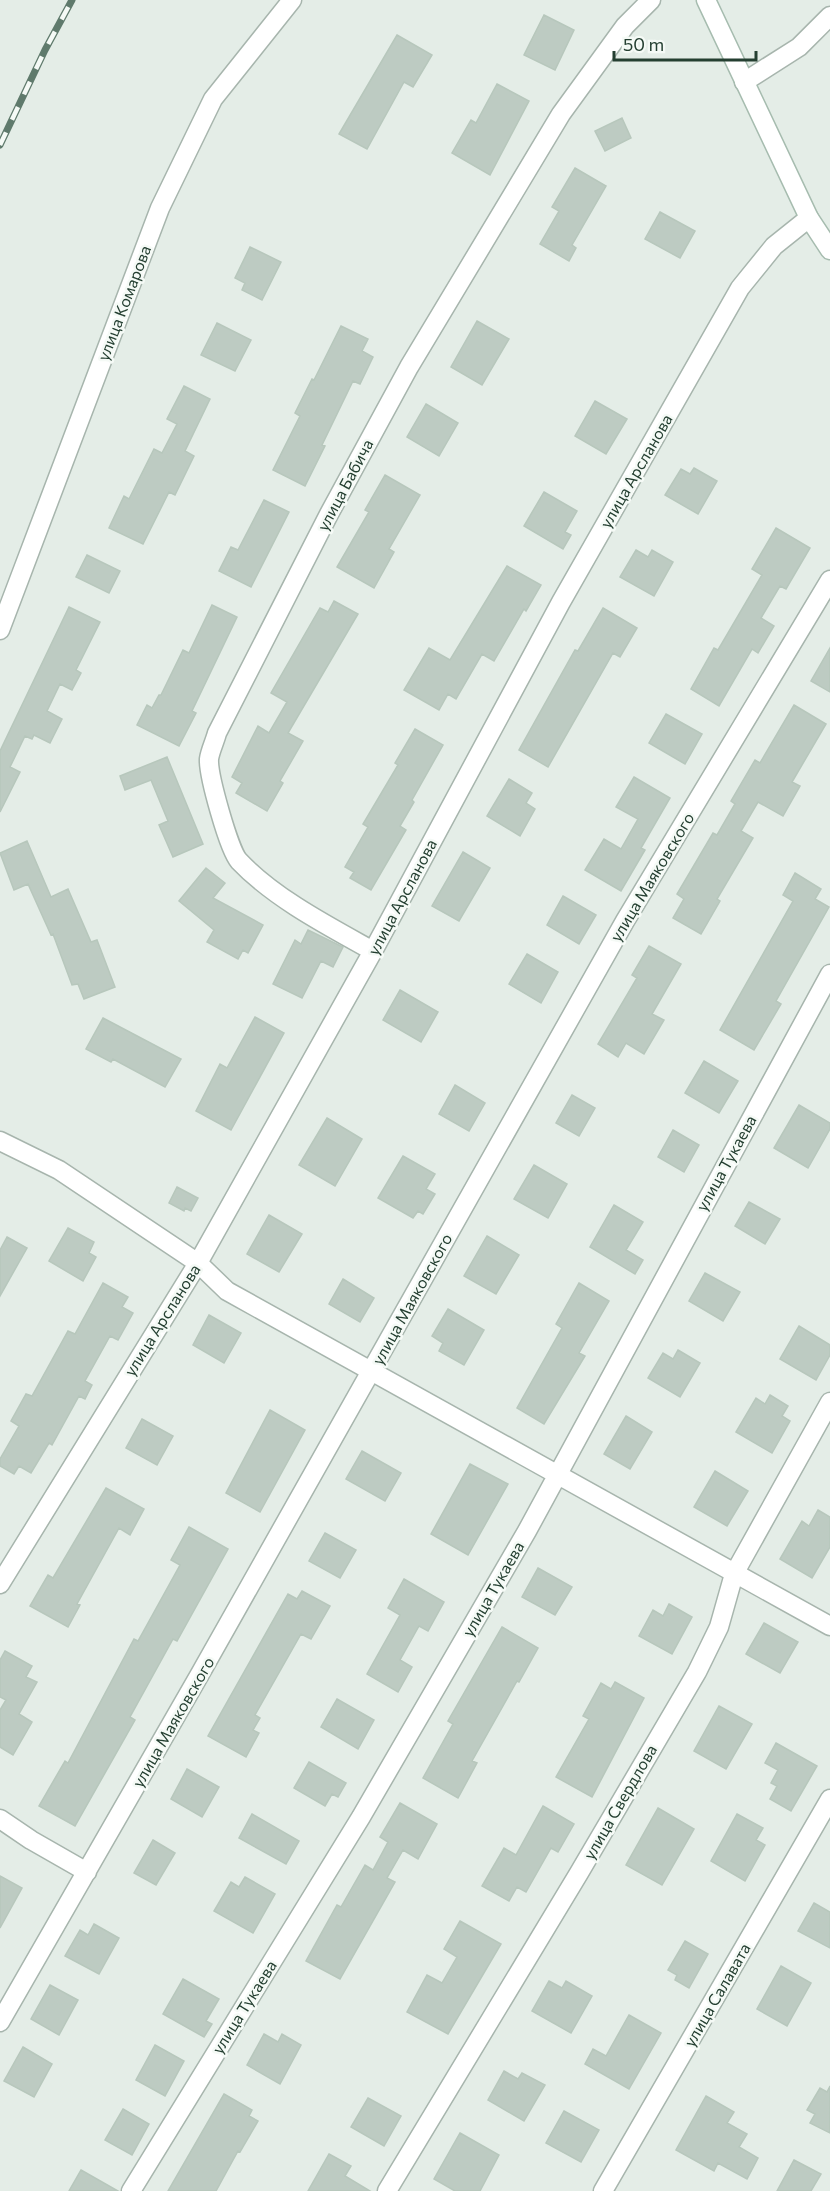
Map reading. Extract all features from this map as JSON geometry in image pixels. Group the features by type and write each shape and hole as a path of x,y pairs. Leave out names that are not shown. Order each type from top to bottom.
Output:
{"street":[{"name":"улица Комарова","path":"0,630 160,208 213,99 292,0"},
{"name":"улица Бабича","path":"373,951 338,932 269,887 237,859 212,783 209,759 217,733 318,535 409,367 561,114 625,26 651,0"},
{"path":"706,0 809,218 830,250"},
{"path":"744,82 799,47 830,16"},
{"name":"улица Арсланова","path":"0,1584 198,1263 373,951 561,602 740,288 774,246 809,218"},
{"name":"улица Маяковского","path":"0,2022 625,921 830,580"},
{"name":"улица Тукаева","path":"131,2191 361,1817 527,1531 830,974"},
{"path":"0,1141 59,1170 198,1263 227,1291 830,1626"},
{"name":"улица Свердлова","path":"387,2191 697,1672 719,1627 734,1574 830,1402"},
{"name":"улица Салавата","path":"603,2191 830,1799"},
{"path":"0,1819 31,1840 87,1872"}],"building":[{"path":"544,15 574,30 555,70 524,55"},
{"path":"397,35 432,55 413,87 404,82 367,149 339,134"},
{"path":"497,84 529,101 490,175 452,153 471,120 476,123"},
{"path":"622,118 631,138 605,151 595,131"},
{"path":"575,168 606,186 572,245 576,248 569,261 540,244 559,211 552,207"},
{"path":"660,212 695,231 680,258 645,239"},
{"path":"250,247 281,262 262,300 242,290 245,283 235,278"},
{"path":"477,321 509,339 482,385 451,367"},
{"path":"217,323 251,340 235,371 201,355"},
{"path":"341,326 368,339 362,351 373,357 360,384 353,381 305,486 273,470 300,416 295,413"},
{"path":"184,386 210,399 185,451 194,456 175,495 169,492 143,544 109,528 124,496 129,499 154,449 162,453 177,424 167,419"},
{"path":"595,401 627,419 606,454 575,436"},
{"path":"426,404 458,423 439,456 407,437"},
{"path":"694,468 717,481 698,514 665,495 681,469 690,474"},
{"path":"385,475 420,495 389,549 394,552 374,588 337,567 369,512 365,510"},
{"path":"544,492 577,511 565,532 571,535 563,549 524,526"},
{"path":"264,500 289,512 251,587 219,571 231,547 238,550"},
{"path":"776,528 810,548 786,589 780,586 761,618 774,626 758,653 752,649 719,706 691,689 714,648 718,650 762,575 752,569"},
{"path":"636,550 648,557 652,550 673,562 654,596 620,577"},
{"path":"87,555 120,571 109,593 76,577"},
{"path":"507,566 541,585 526,611 524,609 494,661 482,654 456,699 448,694 439,710 404,690 429,648 450,660"},
{"path":"334,601 358,614 288,733 303,741 280,781 283,783 267,811 236,793 242,783 232,777 258,726 269,733 287,702 271,693 320,608 328,612"},
{"path":"212,605 237,617 192,711 196,713 179,746 137,725 147,705 152,708 161,695 183,650 189,653"},
{"path":"69,607 100,622 76,670 81,673 72,690 60,684 47,711 62,719 50,743 34,735 32,739 25,736 10,767 20,772 0,812 0,751"},
{"path":"603,608 637,628 620,657 613,653 548,767 519,750 575,650 578,651"},
{"path":"830,648 830,692 811,681"},
{"path":"794,705 826,724 792,782 800,786 783,816 758,802 741,831 753,838 717,899 720,901 701,934 673,918 684,899 677,894 713,833 717,835 735,804 731,801 755,760 760,763"},
{"path":"666,714 702,734 685,764 649,743"},
{"path":"415,729 443,745 400,826 406,830 371,890 350,878 354,872 345,867 368,827 363,824 398,765 395,763"},
{"path":"167,757 203,844 173,857 159,825 168,821 151,780 125,790 120,776"},
{"path":"634,777 670,798 641,848 645,850 621,891 585,870 604,839 621,849 638,819 616,807"},
{"path":"509,779 532,793 526,803 535,809 520,836 487,816"},
{"path":"27,841 51,897 68,889 91,942 97,940 115,987 84,999 78,984 72,985 53,934 51,935 28,884 14,890 0,853"},
{"path":"463,852 490,868 459,921 432,906"},
{"path":"206,868 225,883 213,898 263,925 248,953 243,950 238,959 207,942 214,930 179,901"},
{"path":"795,873 821,889 815,899 829,907 776,1001 781,1004 754,1050 720,1030 793,901 783,895"},
{"path":"563,896 596,915 579,944 547,925"},
{"path":"308,930 343,947 333,967 321,961 302,998 273,984 295,940 301,944"},
{"path":"649,946 681,964 652,1014 664,1020 644,1054 626,1043 618,1057 598,1044 637,978 632,975"},
{"path":"527,954 558,972 541,1003 509,984"},
{"path":"400,990 438,1012 421,1042 383,1020"},
{"path":"255,1017 284,1033 231,1130 196,1111 220,1064 227,1068"},
{"path":"103,1018 181,1059 165,1087 113,1059 111,1062 86,1049"},
{"path":"704,1061 738,1081 719,1113 685,1093"},
{"path":"455,1085 485,1103 469,1131 439,1114"},
{"path":"572,1095 595,1108 579,1136 556,1123"},
{"path":"799,1105 830,1123 830,1129 808,1168 774,1148"},
{"path":"327,1118 362,1139 335,1186 299,1165"},
{"path":"673,1130 699,1145 684,1172 658,1157"},
{"path":"403,1156 435,1174 426,1189 435,1194 423,1214 418,1211 413,1218 378,1198"},
{"path":"534,1165 567,1184 548,1218 514,1199"},
{"path":"177,1187 198,1198 191,1211 185,1208 184,1211 169,1203"},
{"path":"749,1202 780,1219 765,1244 735,1226"},
{"path":"614,1205 643,1222 626,1250 643,1260 635,1274 590,1247"},
{"path":"269,1215 302,1234 279,1272 247,1254"},
{"path":"68,1228 94,1242 89,1253 96,1257 83,1281 49,1261"},
{"path":"487,1236 519,1255 496,1294 464,1276"},
{"path":"7,1237 27,1248 0,1296 0,1250"},
{"path":"705,1273 740,1292 723,1321 689,1301"},
{"path":"343,1279 374,1298 360,1322 329,1304"},
{"path":"103,1283 128,1297 122,1307 133,1313 118,1340 110,1336 85,1381 92,1385 85,1399 79,1396 52,1445 49,1443 31,1473 19,1466 14,1474 0,1466 0,1459 19,1426 11,1421 26,1394 32,1396 68,1331 75,1334"},
{"path":"579,1283 609,1301 579,1353 585,1356 544,1424 517,1408 562,1328 556,1324"},
{"path":"448,1309 484,1330 464,1365 439,1351 443,1343 432,1336"},
{"path":"209,1315 241,1333 224,1363 193,1345"},
{"path":"799,1326 830,1345 830,1355 816,1380 780,1359"},
{"path":"678,1350 700,1363 680,1397 648,1378 663,1353 673,1359"},
{"path":"770,1395 788,1406 782,1416 790,1421 772,1453 736,1432 756,1398 765,1404"},
{"path":"270,1410 305,1430 260,1512 226,1493"},
{"path":"626,1416 652,1432 630,1469 604,1454"},
{"path":"142,1419 173,1436 157,1465 126,1448"},
{"path":"362,1451 401,1473 385,1501 346,1479"},
{"path":"470,1464 508,1484 468,1555 431,1534"},
{"path":"715,1471 748,1491 727,1526 694,1507"},
{"path":"106,1488 144,1509 130,1535 119,1528 77,1604 80,1605 68,1627 30,1606 48,1575 53,1578"},
{"path":"818,1510 830,1517 830,1547 812,1578 780,1559 802,1521 809,1526"},
{"path":"189,1527 228,1549 177,1641 173,1639 130,1717 135,1720 75,1826 39,1806 65,1761 68,1763 134,1639 138,1641 180,1565 171,1560"},
{"path":"325,1533 356,1550 340,1578 309,1561"},
{"path":"538,1568 572,1587 555,1615 522,1597"},
{"path":"404,1579 444,1602 428,1631 419,1626 400,1660 412,1667 398,1692 367,1674 400,1615 388,1608"},
{"path":"302,1591 330,1606 311,1639 301,1634 255,1715 260,1718 253,1730 259,1733 246,1757 208,1736 288,1594 297,1599"},
{"path":"669,1604 692,1617 672,1654 639,1636 653,1610 663,1616"},
{"path":"764,1623 798,1642 780,1673 746,1654"},
{"path":"502,1627 538,1648 472,1761 477,1763 458,1798 423,1778 453,1724 448,1721"},
{"path":"5,1651 32,1666 26,1677 37,1682 19,1714 32,1722 13,1755 0,1747 0,1710 6,1700 0,1697 0,1660"},
{"path":"615,1682 644,1698 592,1797 556,1777 589,1719 583,1716 601,1683 611,1689"},
{"path":"337,1699 374,1720 358,1749 321,1727"},
{"path":"719,1706 752,1724 726,1769 694,1751"},
{"path":"776,1743 817,1766 791,1811 770,1799 777,1786 771,1783 778,1770 765,1763"},
{"path":"309,1762 346,1783 338,1797 332,1794 325,1806 294,1788"},
{"path":"187,1769 219,1787 202,1817 171,1799"},
{"path":"400,1803 437,1824 418,1859 403,1850 387,1878 395,1882 340,1979 306,1961 337,1905 341,1907 365,1865 373,1870 388,1842 380,1837"},
{"path":"543,1806 574,1824 558,1852 551,1848 526,1892 517,1887 509,1901 482,1886 504,1848 516,1855"},
{"path":"658,1808 694,1829 662,1885 626,1865"},
{"path":"252,1814 299,1841 286,1864 239,1838"},
{"path":"737,1814 763,1828 756,1840 765,1845 745,1881 711,1861"},
{"path":"153,1840 175,1853 156,1885 134,1873"},
{"path":"0,1876 22,1888 0,1928"},
{"path":"245,1877 275,1894 253,1933 214,1911 231,1882 239,1887"},
{"path":"814,1903 830,1912 830,1948 798,1931"},
{"path":"460,1921 501,1944 448,2034 407,2012 427,1975 442,1983 457,1957 444,1949"},
{"path":"94,1924 119,1938 99,1974 65,1956 80,1930 88,1935"},
{"path":"685,1941 708,1954 689,1988 675,1980 677,1975 668,1970"},
{"path":"781,1966 811,1983 787,2026 757,2009"},
{"path":"183,1979 219,1999 206,2021 212,2024 204,2037 163,2014"},
{"path":"549,1981 562,1988 566,1981 592,1996 571,2033 532,2011"},
{"path":"50,1985 78,2000 59,2035 31,2019"},
{"path":"629,2015 661,2033 629,2089 585,2064 593,2049 606,2056"},
{"path":"264,2034 278,2042 282,2034 301,2045 280,2084 247,2065"},
{"path":"155,2045 184,2061 165,2096 136,2080"},
{"path":"23,2047 52,2064 34,2097 4,2081"},
{"path":"504,2071 518,2079 522,2073 545,2085 524,2121 488,2100"},
{"path":"830,2086 830,2133 810,2123 815,2114 807,2110 820,2088 827,2092"},
{"path":"224,2094 252,2110 249,2116 258,2121 216,2191 168,2191"},
{"path":"706,2096 734,2112 727,2123 747,2134 739,2147 758,2158 747,2179 718,2163 714,2171 676,2150"},
{"path":"368,2098 401,2116 384,2146 351,2127"},
{"path":"123,2109 149,2124 132,2155 105,2140"},
{"path":"564,2111 599,2130 581,2162 546,2143"},
{"path":"460,2133 499,2155 480,2191 455,2191 434,2179"},
{"path":"329,2154 351,2166 345,2176 370,2191 308,2191"},
{"path":"794,2160 821,2174 811,2191 777,2191"},
{"path":"81,2170 118,2191 69,2191"}],"railway":[{"path":"0,145 45,50 72,0"}]}
